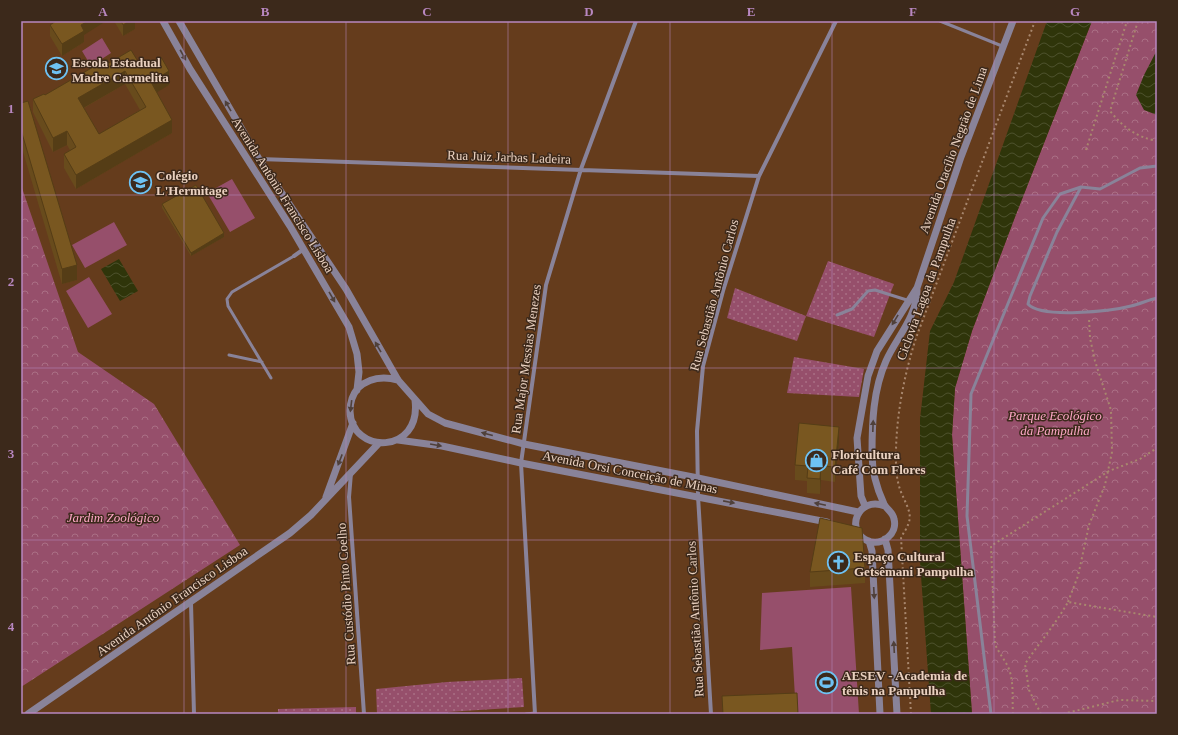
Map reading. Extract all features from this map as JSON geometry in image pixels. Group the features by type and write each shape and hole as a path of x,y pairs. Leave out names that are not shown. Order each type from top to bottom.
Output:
{"street":[{"name":"Avenida Antônio Francisco Lisboa","path":"164,21 190,69 304,249 349,327 357,354 359,372 357,390"},
{"name":"Avenida Antônio Francisco Lisboa","path":"179,21 259,159 346,289 398,380"},
{"name":"Rua Major Messias Menezes","path":"535,714 521,463 546,285 581,169 636,21"},
{"name":"Rua Sebastião Antônio Carlos","path":"711,714 698,496 697,431 703,366 723,291 759,176 836,21"},
{"name":"Avenida Otacílio Negrão de Lima","path":"865,506 861,496 857,438 868,376 877,351 917,288 961,157 1013,21"},
{"name":"Rua Juiz Jarbas Ladeira","path":"259,159 759,176"},
{"path":"294,256 304,249"},
{"name":"Avenida Otacílio Negrão de Lima","path":"885,506 876,480 872,456 877,387 886,362 913,311 917,300 917,288"},
{"path":"387,377 398,380 415,400 417,412 414,423 407,433 398,440 379,443 363,436 353,423 350,406 357,390 365,382 376,378 387,377"},
{"name":"Avenida Orsi Conceição de Minas","path":"415,400 428,414 445,423 524,444 698,478 858,512"},
{"name":"Avenida Antônio Francisco Lisboa","path":"324,501 353,423"},
{"name":"Avenida Orsi Conceição de Minas","path":"398,440 442,446 521,463 698,496 836,524"},
{"name":"Avenida Antônio Francisco Lisboa","path":"28,714 191,603 290,533 324,501 379,443"},
{"name":"Rua Custódio Pinto Coelho","path":"351,473 349,497 364,714"},
{"path":"868,541 880,542 885,540 892,532 895,523 892,513 885,506 873,503 865,506 858,512 854,528 868,541 872,551 880,714"},
{"path":"885,540 888,550 897,714"},
{"path":"191,603 194,714"}],"lane":[{"path":"940,21 1003,47"},
{"path":"991,714 967,516 971,394 1043,218 1060,194 1081,187 1100,189 1140,168 1157,166"},
{"path":"1081,187 1057,232 1028,304 1032,308 1044,310 1088,313 1130,307 1157,298"},
{"path":"271,378 228,306 227,299 232,292 294,256"},
{"path":"837,316 852,309 868,291 875,290 910,300"},
{"path":"229,355 262,362"},
{"path":"526,714 535,714"}],"path":[{"name":"Ciclovia Lagoa da Pampulha","path":"911,714 901,537 909,526 910,517 908,506 900,491 896,466 900,404 905,372 916,338 1036,21"},
{"path":"1086,150 1126,21"},
{"path":"1138,21 1110,111 1127,129 1144,138 1157,141"},
{"path":"1041,714 1029,690 1025,664 1038,643 1047,635 1058,620 1068,602 1078,576 1089,525 1109,471 1112,452 1111,410 1095,361 1090,338 1088,313"},
{"path":"1013,714 1014,688 1010,671 1006,663 999,655 995,644 991,546 1109,471 1140,459 1157,448"},
{"path":"1068,602 1157,616"},
{"path":"1063,714 1119,700 1157,702"}],"green space":[{"name":"Parque Ecológico da Pampulha","path":"1092,21 1157,21 1157,714 972,714 952,435 955,388 972,331"},
{"path":"102,38 111,53 91,66 82,51"},
{"path":"232,179 255,218 230,232 207,193"},
{"name":"Jardim Zoológico","path":"21,185 78,352 154,404 240,545 21,687"},
{"path":"114,222 127,245 85,268 72,245"},
{"path":"828,261 894,284 874,337 806,316"},
{"path":"89,277 112,314 88,328 66,291"},
{"path":"735,288 806,316 797,341 727,318"},
{"path":"794,357 864,369 859,397 787,393"},
{"name":"AESEV - Academia de tênis na Pampulha","path":"851,587 859,714 796,714 792,647 760,650 762,593"},
{"path":"522,678 524,707 448,712 448,714 377,714 376,689 447,682"},
{"path":"356,707 356,714 278,714 278,709"}],"water":[{"path":"1047,21 1092,21 972,331 955,388 952,435 972,714 931,714 920,562 920,419 930,331 954,282"},
{"path":"1157,50 1157,115 1144,110 1136,95 1144,75"},
{"path":"119,259 138,291 120,301 101,269"}],"building":[{"path":"56,21 88,21 81,25 84,31 62,44 50,25"},
{"path":"121,21 129,21 123,25"},
{"path":"131,50 142,68 161,57 169,71 151,82 172,120 76,175 64,154 76,147 67,131 53,138 33,99 44,94 45,95 107,59 109,63","holes":["125,71 146,107 99,134 78,98"]},
{"path":"28,101 77,265 62,269 21,130 21,103"},
{"path":"196,185 224,233 191,253 162,204"},
{"name":"Floricultura Café Com Flores","path":"799,423 839,427 835,467 821,466 820,479 807,478 808,466 795,465"},
{"name":"Espaço Cultural Getsêmani Pampulha","path":"820,518 862,528 865,568 810,572"},
{"path":"797,693 798,714 723,714 722,696"}],"place":[{"name":"Escola Estadual Madre Carmelita","path":"56,69"},
{"name":"Colégio L'Hermitage","path":"141,182"},
{"name":"Floricultura Café Com Flores","path":"817,461"},
{"name":"Espaço Cultural Getsêmani Pampulha","path":"839,563"},
{"name":"AESEV - Academia de tênis na Pampulha","path":"826,682"}]}
